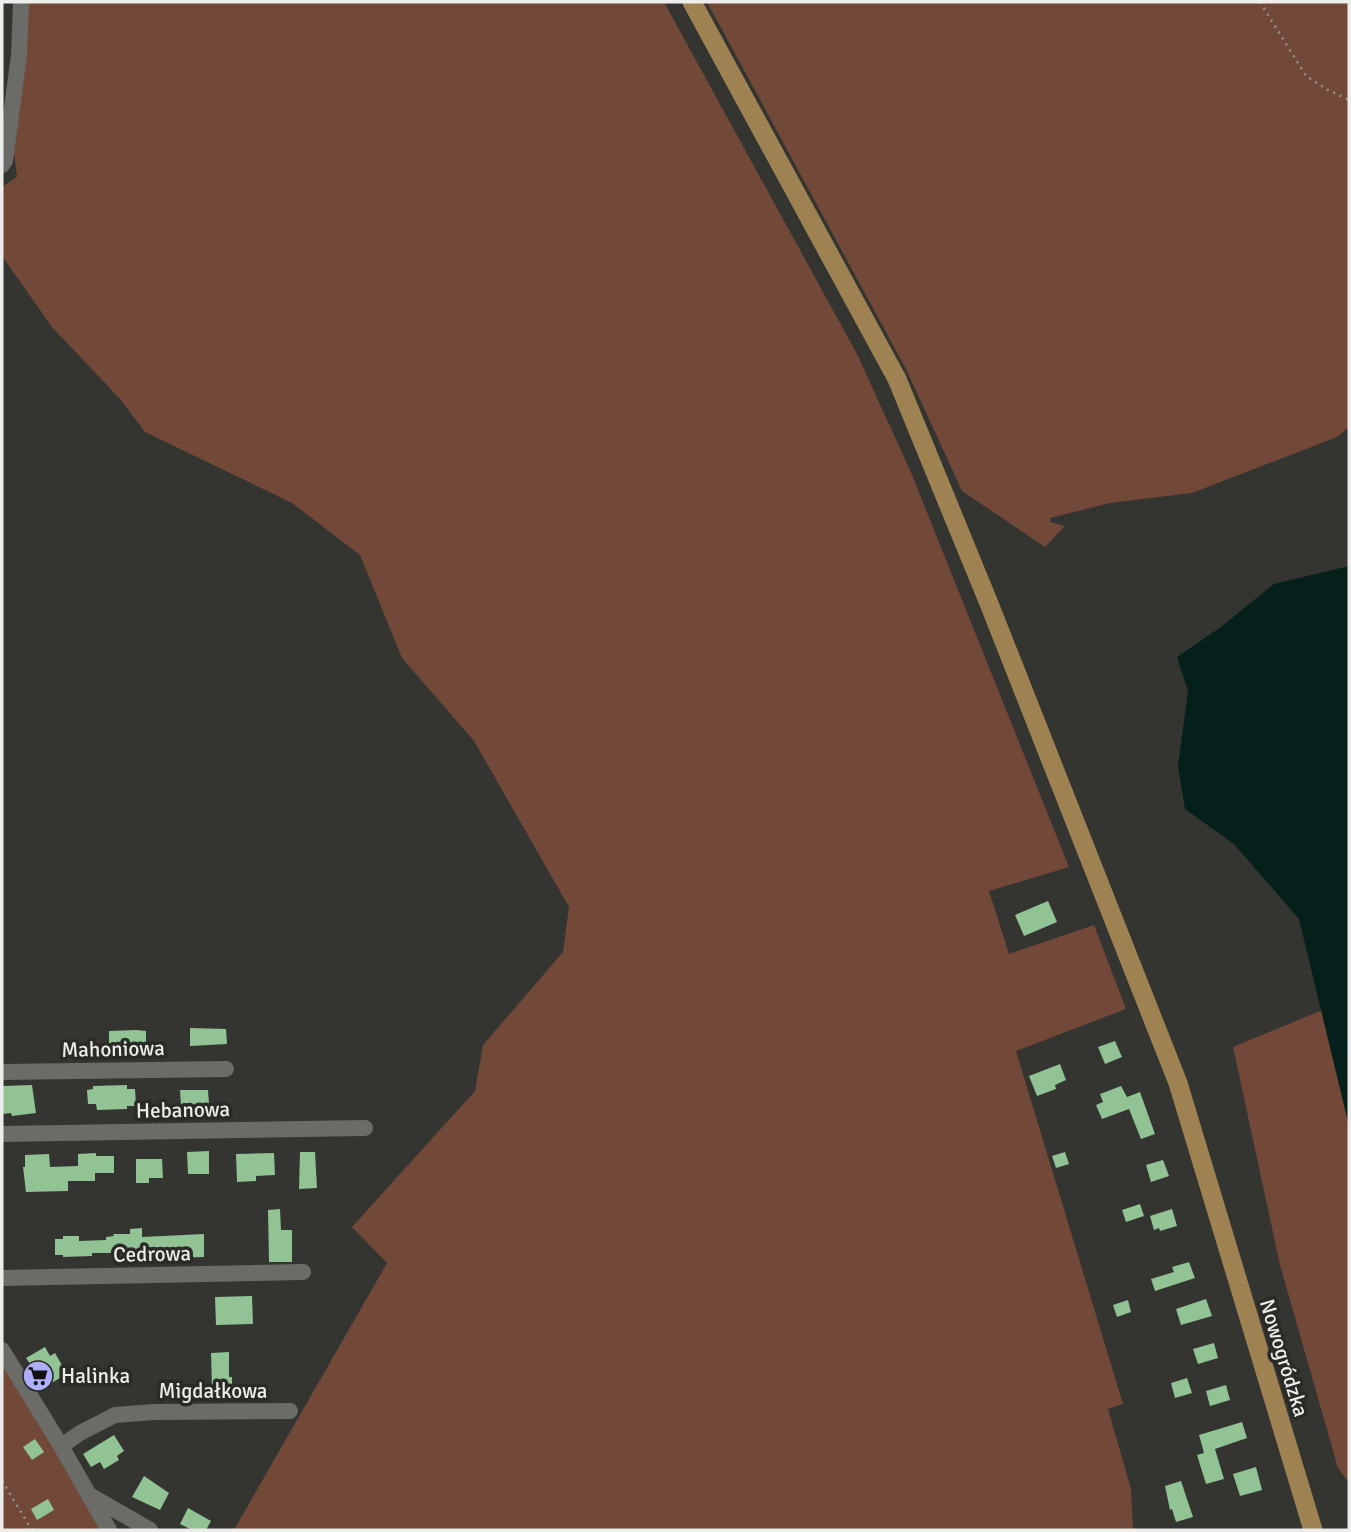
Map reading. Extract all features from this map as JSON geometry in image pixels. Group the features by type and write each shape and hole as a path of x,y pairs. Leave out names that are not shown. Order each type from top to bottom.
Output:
{"main road":[{"name":"Nowogródzka","path":"692,2 897,379 1178,1083 1313,1530"}],"street":[{"path":"2,165 5,161 19,55 21,2"},
{"name":"Mahoniowa","path":"2,1072 226,1069"},
{"name":"Hebanowa","path":"2,1134 365,1128"},
{"name":"Cedrowa","path":"2,1278 303,1272"},
{"path":"2,1350 109,1530"},
{"name":"Migdałkowa","path":"61,1446 115,1415 154,1412 290,1411"},
{"path":"89,1495 150,1530"}],"path":[{"path":"1260,2 1306,76 1349,100"},
{"path":"2,1481 32,1530"}],"shaded area":[{"path":"28,2 664,2 857,354 910,470 1069,867 989,891 1009,954 1094,925 1126,1009 1016,1051 1123,1404 1108,1409 1131,1489 1133,1530 234,1530 387,1263 352,1227 475,1091 483,1045 563,952 569,907 474,741 402,658 360,555 292,503 145,432 120,399 52,327 2,256 2,187 17,177 10,120"},
{"path":"707,2 1349,2 1349,427 1337,437 1192,493 1110,503 1050,518 1050,522 1065,526 1045,547 962,491 906,369"},
{"path":"1349,999 1349,1483 1338,1468 1280,1265 1233,1047"},
{"path":"2,1351 113,1530 2,1530"}],"water":[{"path":"1349,566 1349,1126 1299,919 1234,844 1185,809 1178,766 1188,691 1177,657 1221,627 1274,584"}],"building":[{"path":"1048,901 1057,922 1024,936 1015,915"},
{"path":"190,1028 226,1029 227,1044 190,1046"},
{"path":"109,1031 146,1031 146,1046 109,1048"},
{"path":"1115,1041 1122,1057 1105,1064 1098,1047"},
{"path":"1060,1064 1066,1080 1055,1085 1056,1089 1037,1096 1029,1076"},
{"path":"32,1085 36,1113 12,1116 11,1113 2,1114 2,1086"},
{"path":"127,1085 127,1089 135,1089 136,1106 97,1110 96,1104 88,1104 87,1090 93,1089 93,1086"},
{"path":"1121,1086 1127,1097 1140,1092 1155,1134 1141,1139 1129,1109 1102,1119 1096,1105 1103,1102 1100,1094"},
{"path":"180,1090 208,1090 209,1105 181,1106"},
{"path":"209,1151 209,1174 188,1174 187,1152"},
{"path":"300,1152 315,1152 317,1188 299,1189"},
{"path":"1065,1152 1069,1164 1056,1168 1052,1156"},
{"path":"96,1153 96,1156 114,1156 114,1173 95,1173 95,1181 68,1181 68,1191 26,1192 23,1167 25,1155 49,1154 50,1167 78,1166 78,1154"},
{"path":"274,1153 275,1175 256,1176 256,1181 237,1182 236,1154"},
{"path":"136,1159 162,1159 163,1178 149,1178 149,1183 136,1183"},
{"path":"1163,1160 1169,1176 1151,1182 1146,1165"},
{"path":"1140,1204 1144,1216 1126,1222 1122,1210"},
{"path":"280,1209 281,1230 292,1230 292,1262 269,1262 268,1210"},
{"path":"1172,1209 1177,1226 1154,1230 1150,1216"},
{"path":"142,1228 142,1237 204,1234 204,1257 173,1258 162,1257 162,1254 114,1253 63,1257 55,1255 55,1239 63,1239 63,1236 79,1236 79,1241 106,1240 106,1237 114,1236 113,1234 130,1234 130,1229"},
{"path":"1189,1262 1195,1278 1155,1291 1151,1279 1174,1272 1172,1267"},
{"path":"252,1296 253,1324 216,1325 215,1297"},
{"path":"1206,1299 1212,1316 1181,1325 1176,1309"},
{"path":"1128,1300 1131,1312 1117,1317 1113,1305"},
{"path":"1214,1343 1218,1358 1198,1364 1193,1349"},
{"path":"45,1347 50,1356 55,1353 67,1374 41,1389 26,1358"},
{"path":"229,1352 232,1389 212,1390 211,1353"},
{"path":"1187,1378 1192,1393 1175,1398 1171,1383"},
{"path":"1226,1385 1230,1400 1210,1406 1206,1391"},
{"path":"1242,1422 1247,1438 1215,1449 1224,1479 1206,1484 1197,1455 1204,1453 1199,1435"},
{"path":"114,1435 124,1451 117,1456 119,1460 104,1469 100,1462 91,1467 83,1454"},
{"path":"35,1439 44,1452 32,1460 23,1447"},
{"path":"1256,1467 1262,1490 1240,1496 1233,1474"},
{"path":"144,1476 169,1493 160,1510 132,1497"},
{"path":"1181,1481 1193,1517 1176,1522 1172,1509 1170,1510 1165,1486"},
{"path":"48,1499 54,1510 37,1520 31,1509"},
{"path":"188,1508 211,1521 206,1530 192,1530 180,1524"}],"place":[{"name":"Halinka","path":"38,1376"}]}
